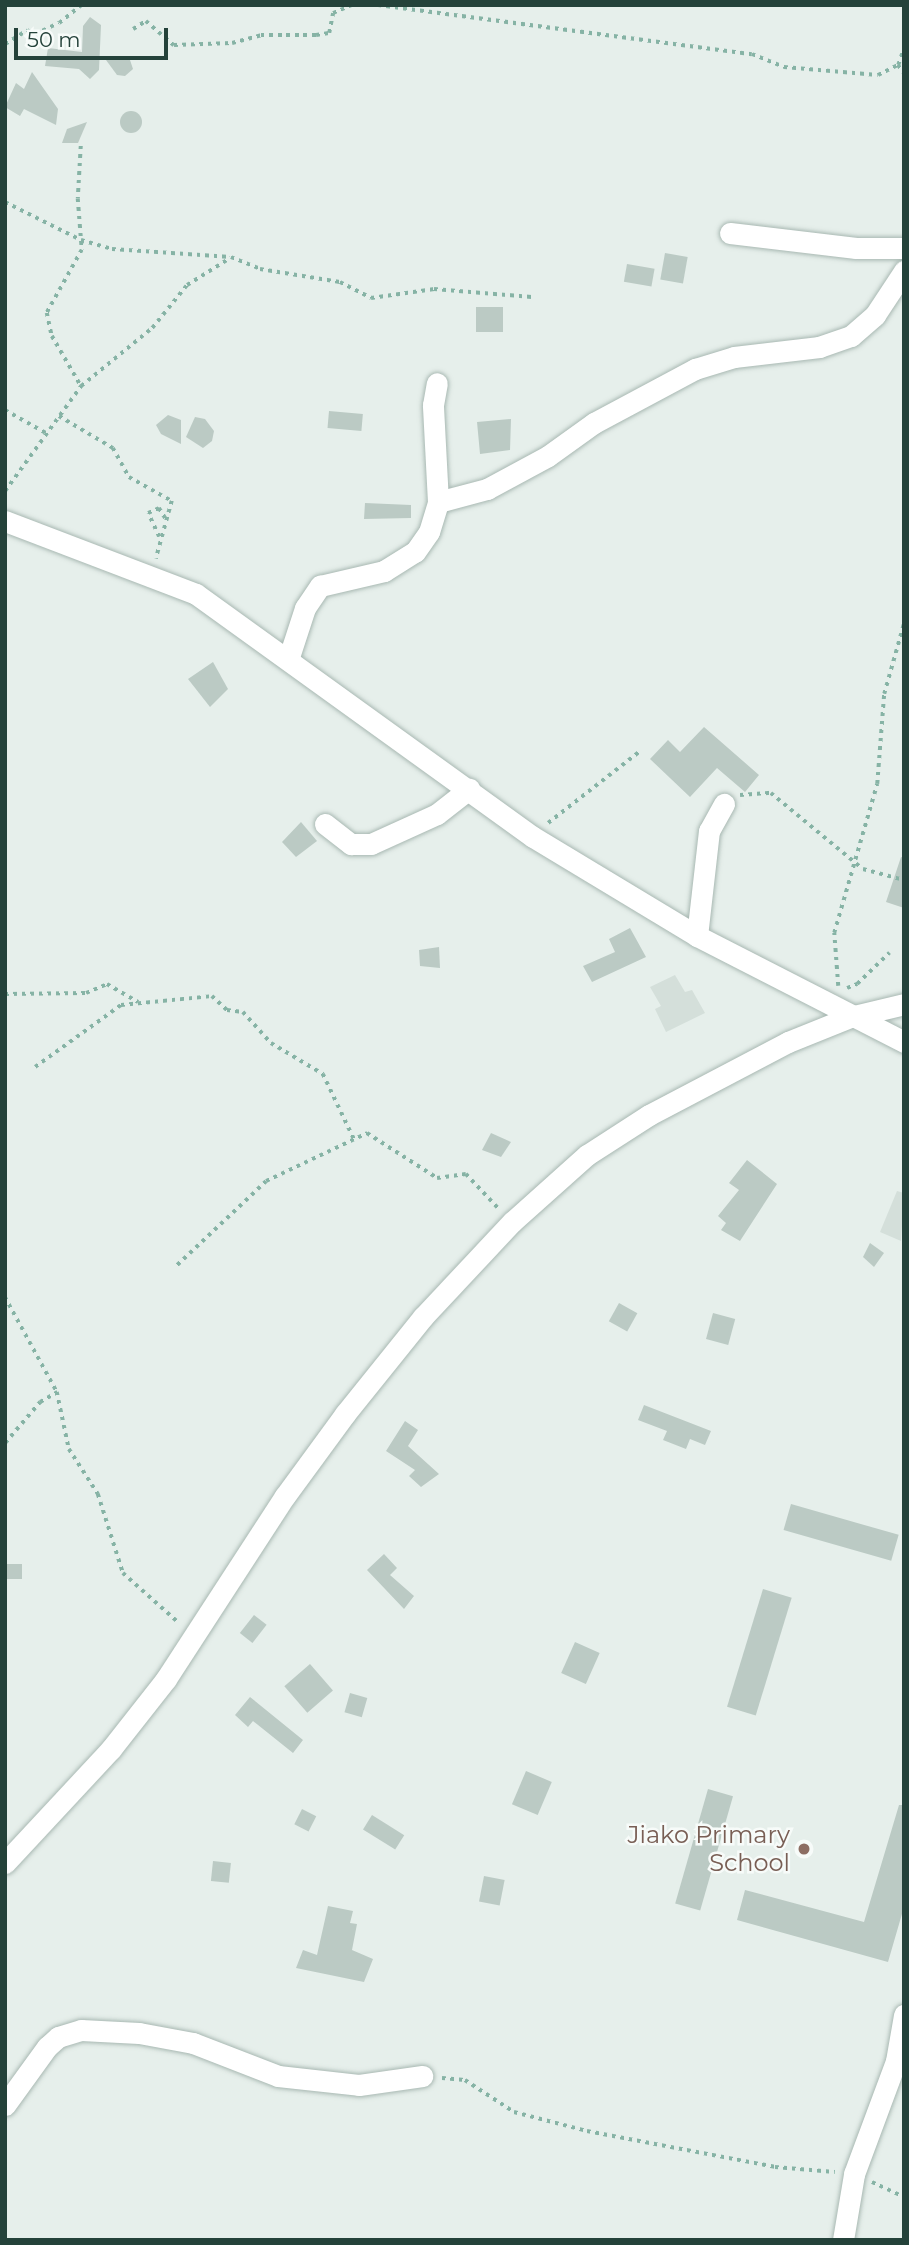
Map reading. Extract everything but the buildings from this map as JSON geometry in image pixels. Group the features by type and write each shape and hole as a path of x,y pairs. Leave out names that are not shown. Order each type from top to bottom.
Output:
{"street":[{"path":"730,233 856,248 904,248"},
{"path":"438,502 487,489 548,456 594,422 713,362 788,353 851,336 875,315 904,271"},
{"path":"289,657 311,594 320,586 384,571 415,552 429,533 438,502 433,405 438,383"},
{"path":"5,521 196,594 289,657 533,837 697,936 850,1017 904,1042"},
{"path":"325,824 351,844 371,844 437,814 469,789"},
{"path":"697,936 709,831 724,804"},
{"path":"5,1863 111,1749 196,1636 285,1496 345,1414 423,1317 512,1222 587,1155 649,1115 788,1042 850,1017 904,1004"},
{"path":"842,2240 854,2174 900,2064 904,2015"},
{"path":"5,2105 52,2042 81,2030 139,2032 193,2043 278,2076 359,2085 422,2076"}],"path":[{"path":"5,44 27,30 35,34 59,23 81,5"},
{"path":"133,29 146,21 174,45 232,43 261,35 316,35 329,33 333,13 352,5"},
{"path":"378,5 752,54 784,67 878,75 898,65 904,48"},
{"path":"898,65 904,73"},
{"path":"80,146 82,250 47,313 52,336 81,386"},
{"path":"5,202 81,240 112,249 231,257 260,269 340,282 371,298 434,289 531,297"},
{"path":"5,491 81,386 152,328 187,285 231,257"},
{"path":"5,410 47,434"},
{"path":"59,416 113,448 129,477 172,501 159,539 152,577"},
{"path":"159,539 148,513 159,508 166,519"},
{"path":"889,953 857,984 838,991 834,933 877,784 884,694 904,623"},
{"path":"533,837 640,751"},
{"path":"724,804 744,793 771,793 863,869 904,880"},
{"path":"5,994 86,993 107,984 140,1003"},
{"path":"35,1067 121,1006 212,996 227,1010 243,1012 271,1043 323,1074 354,1139"},
{"path":"177,1265 266,1181 367,1133 437,1178 466,1174 512,1222"},
{"path":"5,1297 57,1392 69,1449 98,1494 123,1573 155,1605 196,1636"},
{"path":"5,1443 40,1402 57,1392"},
{"path":"422,2076 465,2080 514,2112 587,2131 775,2167 854,2174 904,2197"}],"shaded area":[{"path":"675,975 685,992 692,990 705,1013 666,1032 655,1009 661,1006 650,987"},
{"path":"897,1191 904,1193 901,1241 880,1232"}],"place":[{"name":"Jiako Primary School","path":"804,1849"}]}
